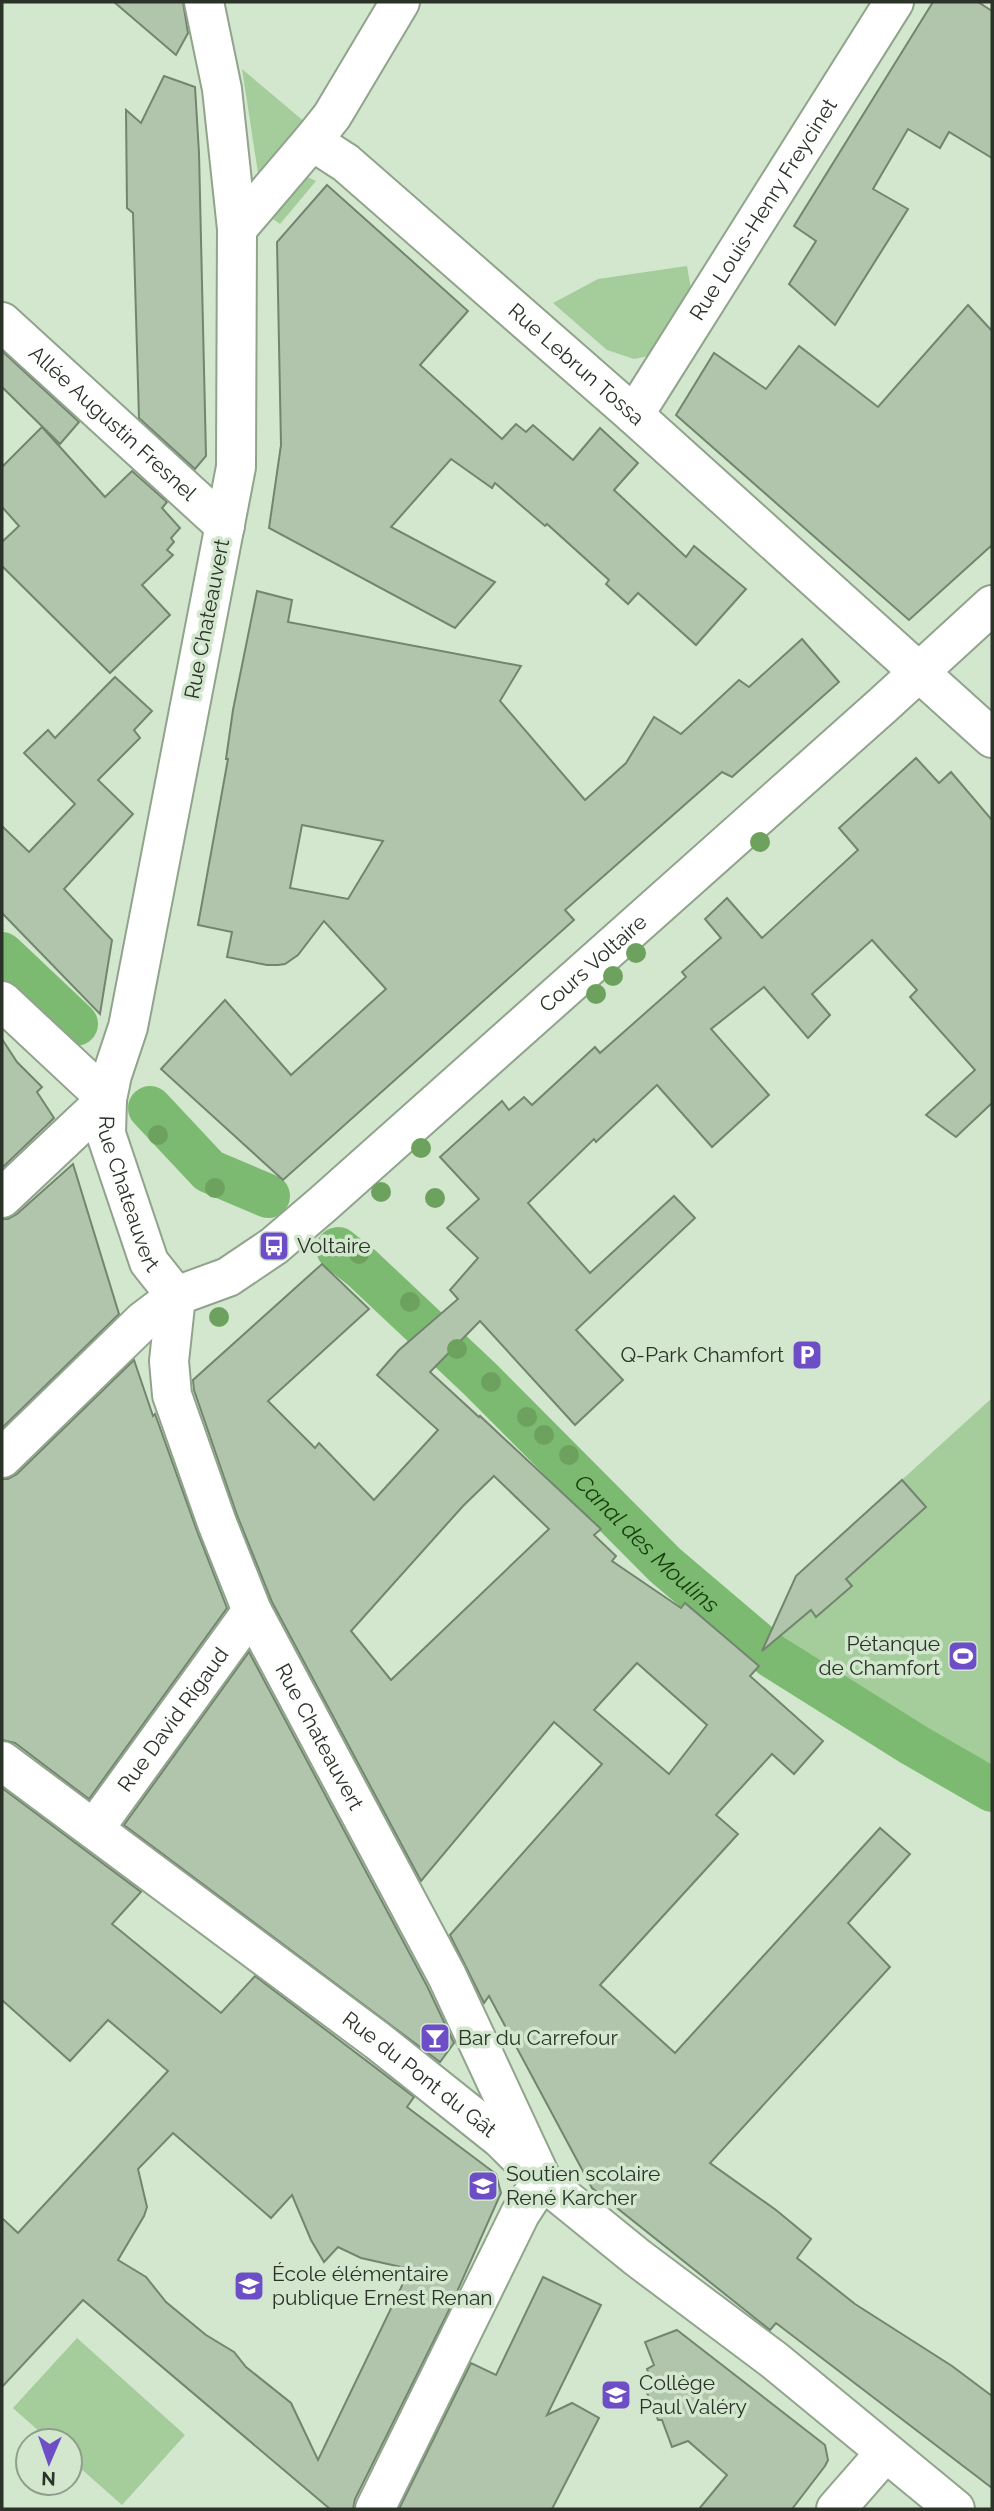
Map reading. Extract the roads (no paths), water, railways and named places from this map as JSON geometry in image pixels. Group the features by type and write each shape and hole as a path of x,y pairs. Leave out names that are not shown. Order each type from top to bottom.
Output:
{"street":[{"name":"Rue Chateauvert","path":"204,2 222,89 237,229 236,467 128,1027 107,1099 106,1134 149,1262 176,1296 169,1361 172,1395 217,1524 252,1611 447,1976 542,2180"},
{"path":"237,229 332,116 400,2"},
{"name":"Rue Louis-Henry Freycinet","path":"634,415 894,2"},
{"name":"Rue Lebrun Tossa","path":"312,141 346,163 634,415 992,738"},
{"name":"Allée Augustin Fresnel","path":"2,322 225,526"},
{"name":"Cours Voltaire","path":"2,1458 142,1321 176,1296 228,1277 274,1246 323,1205 992,605"},
{"path":"2,1001 107,1099 2,1198"},
{"name":"Rue David Rigaud","path":"94,1829 252,1611"},
{"name":"Rue du Pont du Gât","path":"2,1761 378,2042 500,2139 542,2180 638,2258 774,2360 955,2509"},
{"path":"375,2509 520,2214 542,2180"},
{"path":"836,2509 885,2453"}],"waterway":[{"name":"Canal des Moulins","path":"2,954 76,1024"},
{"name":"Canal des Moulins","path":"150,1108 209,1171 268,1196"},
{"name":"Canal des Moulins","path":"338,1249 362,1268 479,1378 665,1565 772,1656 914,1745 992,1790"}],"place":[{"name":"Voltaire","path":"274,1246"},
{"name":"Q-Park Chamfort","path":"807,1355"},
{"name":"Pétanque de Chamfort","path":"963,1656"},
{"name":"Bar du Carrefour","path":"435,2038"},
{"name":"Soutien scolaire René Karcher","path":"483,2186"},
{"name":"École élémentaire publique Ernest Renan","path":"249,2286"},
{"name":"Collège Paul Valéry","path":"616,2395"}]}
